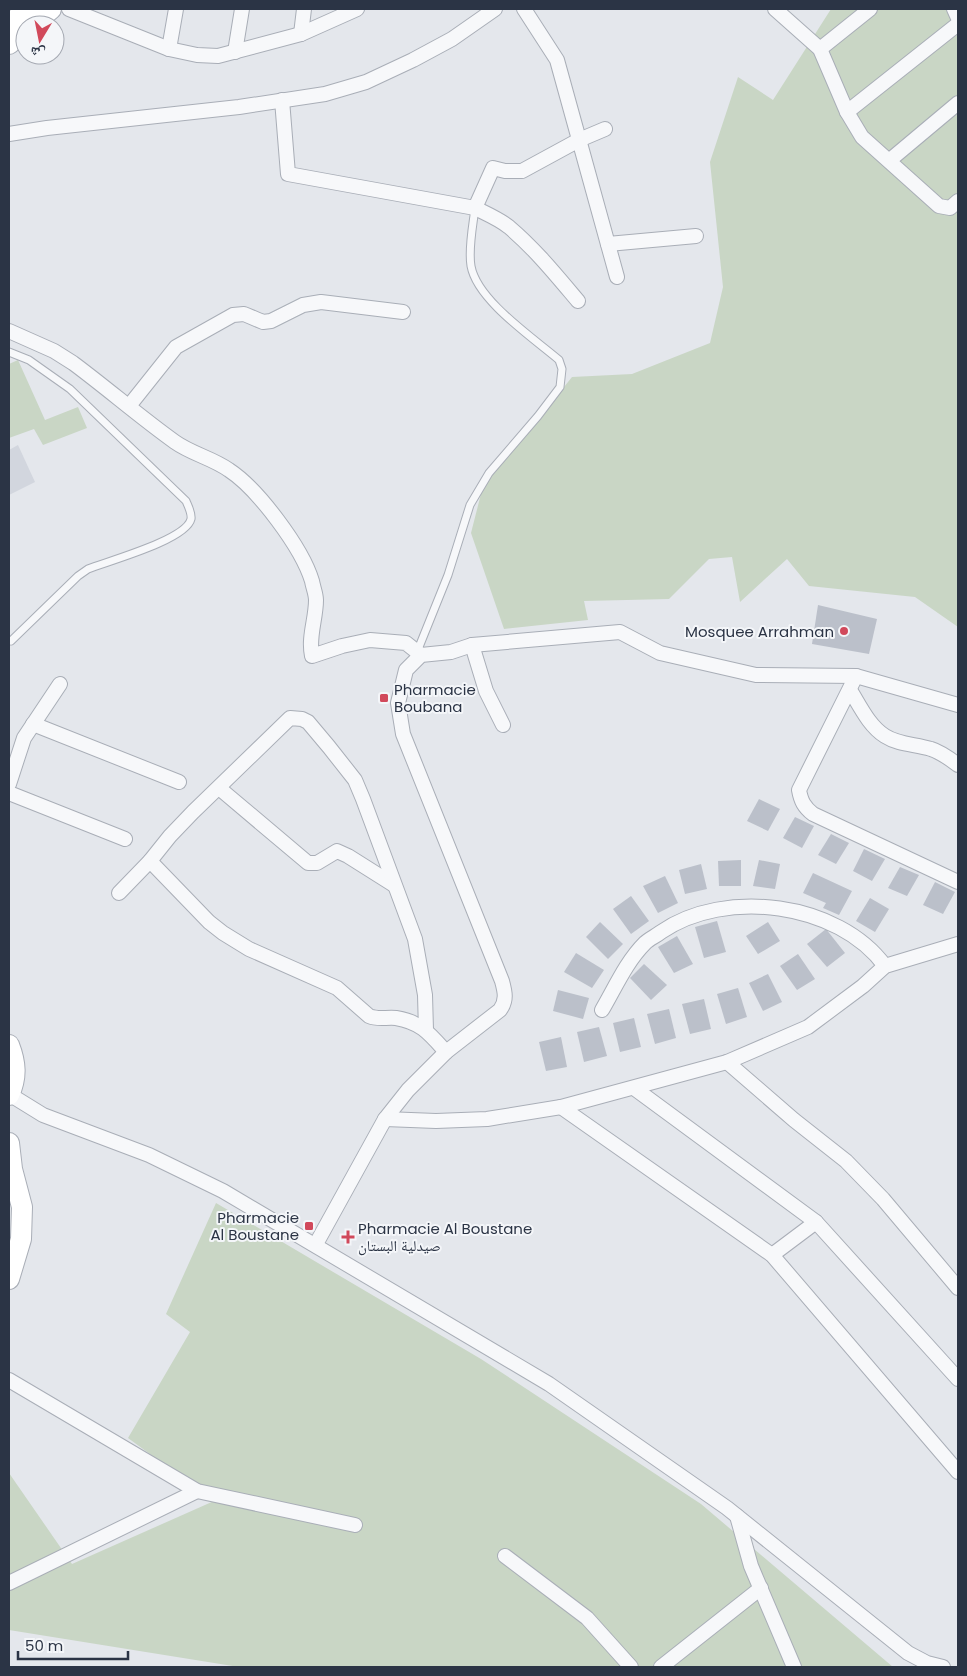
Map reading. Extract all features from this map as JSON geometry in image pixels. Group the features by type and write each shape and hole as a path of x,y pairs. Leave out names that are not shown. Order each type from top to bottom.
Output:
{"street":[{"path":"9,25 27,9"},
{"path":"69,9 169,49 197,56 218,56 301,34 357,9"},
{"path":"169,49 176,9"},
{"path":"235,52 242,9"},
{"path":"301,34 304,9"},
{"path":"9,134 47,128 240,108 325,94 366,82 413,60 452,39 496,9"},
{"path":"524,9 557,60 617,277"},
{"path":"775,9 820,50 847,112 862,137 890,160 939,206 950,208 958,201"},
{"path":"820,50 870,9"},
{"path":"954,9 958,18"},
{"path":"847,112 958,24"},
{"path":"282,100 288,174 475,208 493,216 508,226 548,266 578,301"},
{"path":"890,160 958,103"},
{"path":"475,208 493,168 505,171 522,171 579,140 605,129"},
{"path":"608,244 696,236"},
{"path":"129,406 176,347 232,315 244,314 263,322 271,321 303,305 321,302 403,312"},
{"path":"9,331 54,351 186,450 211,460 232,472 262,500 303,559 311,580 316,598 314,625 309,643 312,656 342,646 370,640 406,643 419,654 451,652 472,645 620,632 660,653 756,675 856,676 958,705"},
{"path":"472,645 486,691 503,725"},
{"path":"316,1244 385,1119 408,1090 446,1052 500,1010 504,1003 505,992 403,734 398,703 406,670 419,654"},
{"path":"856,676 799,790 800,800 813,814 958,882"},
{"path":"9,784 24,738 60,684"},
{"path":"850,690 870,721 886,737 904,744 932,749 958,765"},
{"path":"119,892 150,861 170,836 290,718 302,719 308,722 330,746 355,780 363,799 415,939 425,995 426,1030"},
{"path":"33,724 179,782"},
{"path":"219,788 308,862 317,863 337,851 394,885"},
{"path":"9,793 125,839"},
{"path":"150,861 209,922 238,942 338,988 369,1016 415,1023 426,1030 446,1052"},
{"path":"602,1010 625,969 646,942 673,924 699,913 724,908 780,907 839,927 860,940 876,954 885,966"},
{"path":"385,1119 436,1121 486,1119 561,1107 727,1062 808,1027 885,966 958,944"},
{"path":"9,1045 15,1060 15,1078 9,1095 43,1115 149,1155 224,1191 549,1384 737,1516 908,1653 927,1663 943,1667"},
{"path":"727,1062 794,1120 846,1161 883,1199 958,1288"},
{"path":"634,1088 816,1222 958,1379"},
{"path":"561,1107 772,1255 958,1472"},
{"path":"9,1143 10,1167 22,1207 21,1239 9,1279"},
{"path":"772,1255 816,1222"},
{"path":"9,1380 197,1491 355,1525"},
{"path":"9,1583 197,1491"},
{"path":"737,1516 751,1566 794,1667"},
{"path":"505,1556 587,1618 631,1667"},
{"path":"661,1667 761,1588"}],"lane":[{"path":"419,654 448,576 470,505 489,473 560,387 562,378 559,360 493,304 474,277 470,264 475,208"},
{"path":"9,352 29,360 70,389 186,501 191,519 186,528 169,540 88,569 78,576 10,641"}],"shaded area":[{"path":"18,445 35,482 9,495 9,450"}],"green space":[{"path":"831,9 958,9 958,627 915,597 809,586 787,559 740,602 732,557 709,559 669,599 584,601 588,620 504,629 471,533 484,482 524,437 572,377 632,374 710,343 723,287 710,162 738,77 773,100"},
{"path":"18,360 45,420 78,407 87,428 43,445 34,429 9,438 9,364"},
{"path":"216,1203 481,1359 701,1504 893,1667 239,1667 9,1630 9,1473 72,1564 214,1501 128,1438 190,1332 166,1314"}],"building":[{"name":"Mosquee Arrahman","path":"818,605 877,619 869,654 812,644"},
{"path":"759,799 780,809 768,831 747,821"},
{"path":"795,817 814,826 802,848 783,838"},
{"path":"831,834 849,843 836,864 818,855"},
{"path":"864,849 885,859 872,881 853,871"},
{"path":"741,860 741,886 719,886 718,861"},
{"path":"759,860 780,864 775,889 753,886"},
{"path":"701,864 707,889 685,894 679,870"},
{"path":"900,867 919,875 907,896 888,888"},
{"path":"813,873 852,891 839,915 823,908 826,903 803,893"},
{"path":"665,876 678,903 658,913 643,886"},
{"path":"935,882 955,892 943,914 923,905"},
{"path":"631,896 649,921 631,934 613,909"},
{"path":"870,898 889,909 875,932 856,921"},
{"path":"717,921 726,952 704,958 695,927"},
{"path":"600,922 623,944 608,959 586,937"},
{"path":"768,922 780,941 758,954 746,936"},
{"path":"826,929 845,953 827,967 807,944"},
{"path":"677,936 693,964 674,973 658,947"},
{"path":"576,953 604,970 592,988 564,972"},
{"path":"798,954 815,979 797,990 780,966"},
{"path":"644,964 667,985 651,1000 630,978"},
{"path":"768,974 782,1002 763,1011 749,983"},
{"path":"738,988 747,1017 726,1024 717,994"},
{"path":"558,990 589,998 583,1019 553,1011"},
{"path":"704,999 711,1029 690,1034 682,1004"},
{"path":"669,1009 676,1038 655,1044 647,1014"},
{"path":"634,1018 641,1047 620,1052 613,1023"},
{"path":"599,1027 607,1056 584,1062 577,1032"},
{"path":"561,1037 567,1067 546,1071 539,1042"}],"place":[{"name":"Mosquee Arrahman","path":"844,631"},
{"name":"Pharmacie Boubana","path":"384,698"},
{"name":"Pharmacie Al Boustane","path":"309,1226"},
{"name":"Pharmacie Al Boustane صيدلية البستان","path":"348,1237"}]}
